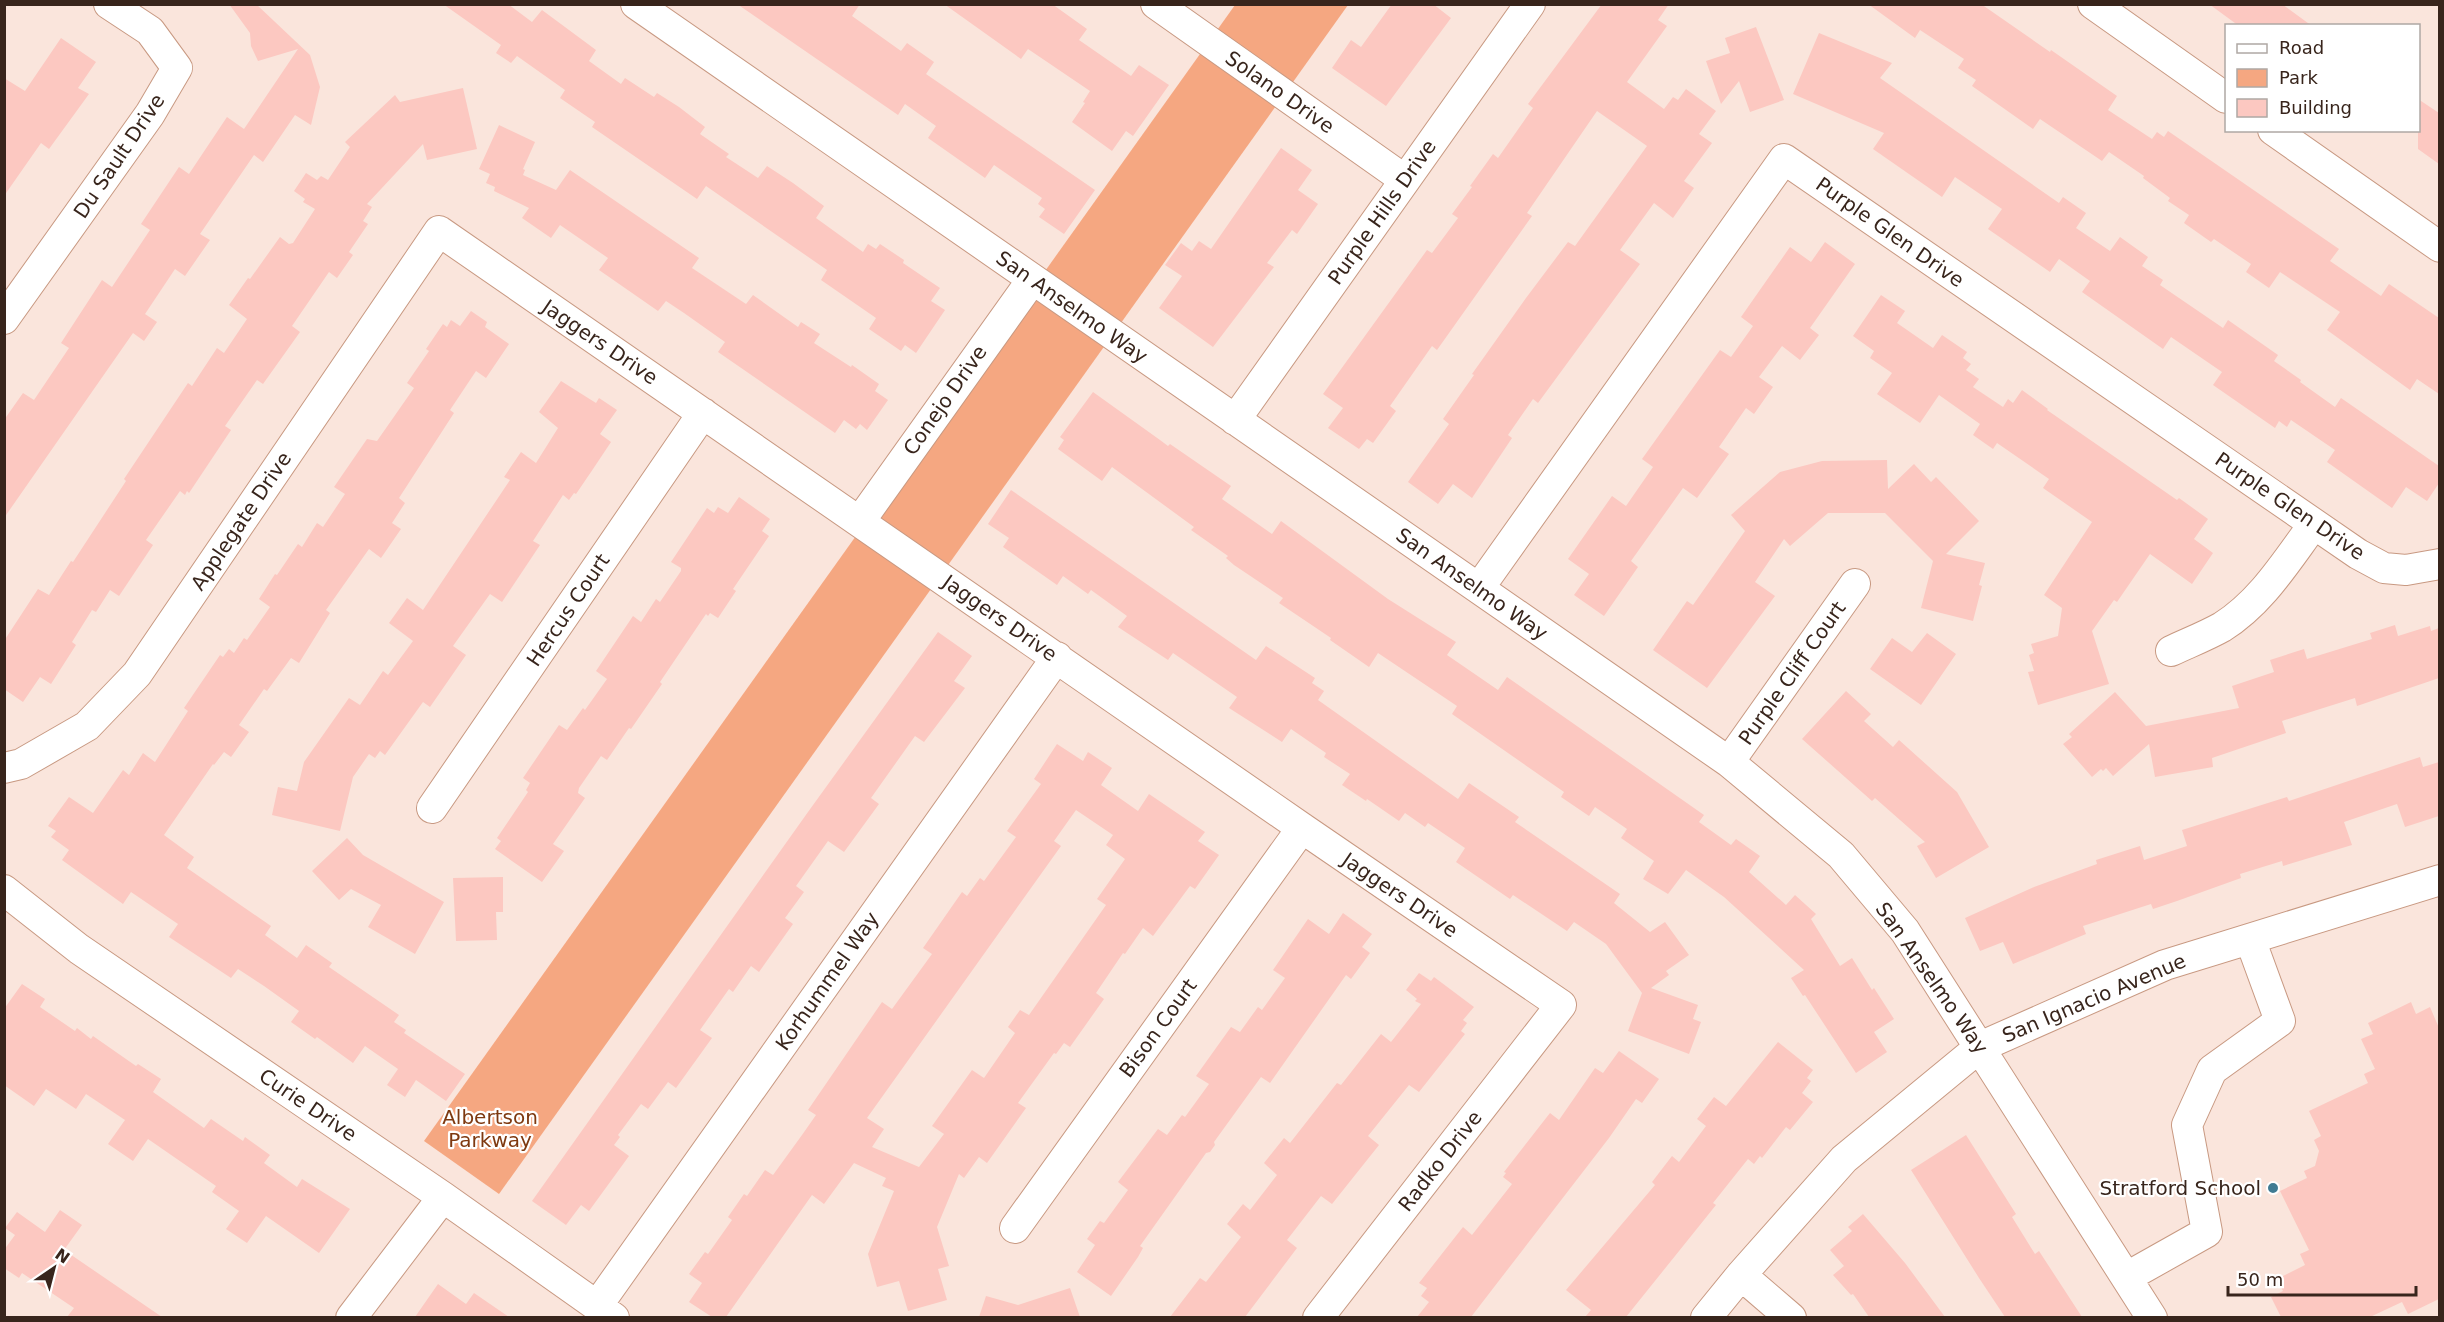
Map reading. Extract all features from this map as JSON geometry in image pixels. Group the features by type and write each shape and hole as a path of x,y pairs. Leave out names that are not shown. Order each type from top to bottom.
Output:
{"street":[{"name":"Du Sault Drive","path":"4,320 150,114 177,68 150,31 109,4"},
{"name":"San Anselmo Way","path":"636,4 1729,762 1841,855 1905,932 2152,1317"},
{"name":"Solano Drive","path":"1156,4 1405,180"},
{"name":"Purple Hills Drive","path":"1236,420 1530,4"},
{"path":"2093,4 2225,97"},
{"path":"2276,132 2439,247"},
{"name":"Purple Glen Drive","path":"1479,588 1784,159 2358,554 2384,568 2406,570 2439,564"},
{"name":"Jaggers Drive","path":"439,231 1561,1005"},
{"name":"Applegate Drive","path":"4,768 21,764 87,726 137,674 439,231"},
{"name":"Conejo Drive","path":"860,521 1032,280"},
{"name":"Hercus Court","path":"432,808 703,412"},
{"path":"2171,651 2222,627 2253,603 2277,575 2314,524"},
{"name":"Purple Cliff Court","path":"1729,762 1855,584"},
{"name":"Korhummel Way","path":"605,1312 1057,657"},
{"name":"Bison Court","path":"1015,1228 1302,828"},
{"name":"San Ignacio Avenue","path":"1706,1317 1844,1159 1980,1047 2165,966 2439,879"},
{"name":"Curie Drive","path":"4,890 79,949 442,1197 605,1312"},
{"path":"2127,1277 2207,1232 2187,1125 2212,1070 2280,1021 2250,939"},
{"name":"Radko Drive","path":"1318,1317 1561,1005"},
{"path":"351,1317 442,1197"},
{"path":"1741,1275 1791,1317"}],"green space":[{"name":"Albertson Parkway","path":"1235,5 1348,5 499,1194 424,1141"}],"building":[{"path":"229,4 256,4 310,55 320,87 311,125 295,115 263,162 254,155 200,234 210,240 185,276 175,269 145,314 157,322 144,341 133,333 4,518 4,420 23,393 34,400 69,348 61,343 102,280 112,287 150,230 141,224 179,167 189,174 227,117 244,129 298,49 258,61 251,46 250,33"},
{"path":"443,4 508,4 532,22 542,10 596,50 589,61 621,84 625,78 654,97 657,93 679,107 705,127 700,134 729,154 726,157 758,178 767,166 824,206 816,218 863,252 868,244 876,249 880,244 904,260 903,263 940,288 931,301 945,310 916,353 905,345 901,351 869,329 876,318 821,280 827,270 706,186 697,199 592,127 595,122 560,98 565,90 517,56 511,63 496,53 501,45"},
{"path":"737,4 860,4 852,16 901,51 907,43 934,62 926,74 1095,190 1064,234 1039,217 1045,209 1038,204 1042,198 994,165 985,178 928,138 936,126 905,104 898,115"},
{"path":"944,4 1052,4 1087,29 1079,40 1131,76 1139,65 1169,85 1133,136 1126,131 1112,151 1072,122 1090,91 1028,49 1021,59"},
{"path":"1392,4 1433,4 1451,18 1386,106 1332,68 1351,40 1361,47"},
{"path":"1602,4 1669,4 1658,20 1667,26 1627,82 1664,109 1673,97 1678,100 1686,89 1716,111 1699,134 1712,143 1684,181 1694,188 1673,218 1654,203 1620,250 1640,264 1538,403 1533,399 1508,435 1512,438 1472,498 1453,484 1438,504 1408,482 1449,424 1443,419 1526,298 1568,242 1575,246 1647,146 1597,111 1527,213 1532,216 1437,350 1432,346 1390,406 1396,411 1373,443 1367,439 1359,449 1328,428 1343,408 1323,394 1427,250 1432,253 1458,218 1452,214 1472,187 1470,186 1493,154 1498,158 1533,108 1528,104"},
{"path":"1868,4 1981,4 2050,52 2051,50 2117,96 2108,110 2152,139 2157,132 2164,137 2168,131 2339,249 2330,261 2381,296 2389,284 2439,318 2439,394 2417,379 2410,390 2327,330 2340,312 2280,272 2269,288 2246,272 2251,264 2214,239 2211,242 2184,223 2189,215 2168,201 2170,198 2143,178 2144,176 2109,152 2102,161 2040,119 2033,129 1972,86 1976,80 1958,68 1964,59 1920,30 1915,38"},
{"path":"2209,4 2282,4 2309,24 2236,24"},
{"path":"1756,27 1784,100 1750,112 1739,81 1721,104 1706,61 1730,53 1725,38"},
{"path":"1819,33 1892,63 1880,78 2059,203 2063,197 2086,213 2076,228 2110,251 2120,237 2148,257 2142,266 2163,280 2160,285 2223,328 2228,320 2278,355 2274,361 2335,407 2341,398 2439,466 2439,483 2427,501 2406,487 2392,508 2327,462 2335,450 2291,420 2287,427 2279,421 2275,428 2213,385 2222,372 2171,337 2163,349 2082,292 2090,281 2059,259 2050,272 1988,229 2002,209 1955,177 1942,197 1873,149 1884,133 1793,94"},
{"path":"61,38 96,62 78,88 89,94 49,149 41,143 4,196 4,78 25,91"},
{"path":"463,88 477,149 427,160 423,144 367,204 372,207 363,221 368,224 349,252 353,255 337,278 329,272 292,326 300,332 263,384 257,380 225,426 231,430 189,493 187,491 185,495 180,491 146,540 153,545 119,596 110,590 96,612 92,610 72,642 76,645 51,684 40,677 23,702 4,689 4,641 38,589 49,595 71,561 73,562 126,481 124,479 188,383 192,386 217,348 224,353 247,319 229,305 248,278 250,279 280,237 289,244 293,243 315,209 303,202 305,199 294,191 306,173 317,180 321,176 328,180 350,147 345,142 395,95 400,102"},
{"path":"2420,100 2439,113 2439,164 2418,149"},
{"path":"499,125 535,142 523,169 525,170 523,175 556,190 570,170 699,258 692,268 746,304 753,295 798,327 801,322 820,334 814,343 879,384 875,391 888,400 867,430 860,424 856,429 844,420 835,433 718,352 725,342 684,313 666,301 658,311 599,270 608,258 560,225 551,238 522,218 529,208 494,191 495,187 486,183 490,174 479,169"},
{"path":"1281,148 1312,170 1298,190 1318,204 1297,234 1292,230 1267,263 1274,267 1213,347 1159,308 1182,276 1165,265 1181,243 1192,251 1199,241 1211,249"},
{"path":"1825,242 1855,264 1810,328 1819,335 1800,360 1782,346 1759,377 1773,387 1754,414 1746,408 1719,447 1729,454 1697,498 1683,488 1631,561 1638,567 1604,616 1574,595 1589,574 1568,559 1612,496 1626,506 1653,467 1642,459 1720,350 1731,357 1753,326 1741,317 1790,247 1811,262"},
{"path":"1881,295 1905,311 1897,323 1933,348 1942,335 1967,352 1963,358 1971,364 1966,370 1979,379 1973,387 2003,407 2008,399 2013,403 2022,390 2047,410 2208,519 2194,539 2213,553 2192,584 2150,554 2117,602 2114,600 2092,631 2109,684 2038,705 2028,672 2034,671 2029,655 2034,653 2031,644 2058,636 2062,608 2044,595 2092,522 2043,488 2049,479 1997,443 1993,449 1973,435 1980,424 1939,395 1920,423 1877,394 1892,373 1870,358 1874,351 1853,336"},
{"path":"471,311 487,322 485,327 509,344 486,378 476,371 450,410 454,413 399,498 405,503 392,523 401,529 381,558 369,549 326,610 330,613 299,663 291,658 267,691 264,689 239,725 249,732 231,757 224,752 213,764 164,835 194,857 187,868 271,926 265,935 297,958 306,945 332,963 329,967 399,1015 394,1022 406,1030 404,1033 465,1074 446,1101 416,1080 405,1097 387,1085 398,1069 365,1046 353,1063 317,1037 315,1039 291,1022 299,1011 264,986 238,969 231,978 169,937 178,924 131,892 123,904 62,860 69,850 51,837 56,831 48,826 69,797 93,813 123,770 129,775 143,753 155,762 188,711 184,708 220,655 223,657 229,649 234,653 244,638 247,640 270,607 259,599 275,574 277,575 298,544 302,547 317,523 323,527 345,494 334,487 367,439 377,441 414,388 407,383 429,351 426,349 443,324 447,327 451,320 460,326"},
{"path":"561,381 596,403 599,398 617,410 600,434 611,442 576,494 574,493 569,500 563,495 533,541 540,545 502,602 490,594 453,646 466,655 430,707 423,702 385,755 380,751 375,758 369,754 353,777 340,831 272,815 278,787 297,791 304,762 349,698 360,705 383,671 388,675 413,641 389,623 407,598 423,610 510,480 504,477 521,452 536,463 558,428 539,412"},
{"path":"1093,392 1168,446 1170,444 1231,486 1222,499 1272,534 1281,521 1388,599 1456,642 1447,655 1498,690 1507,677 1704,815 1699,822 1731,845 1736,839 1760,856 1749,872 1786,905 1795,895 1816,914 1811,919 1840,966 1852,958 1872,990 1874,988 1894,1019 1874,1032 1887,1052 1856,1073 1805,995 1803,996 1791,978 1804,970 1724,897 1686,870 1668,894 1643,879 1654,861 1621,838 1627,829 1595,807 1589,816 1561,797 1564,792 1452,714 1457,706 1378,653 1369,667 1330,640 1331,638 1279,603 1283,598 1234,565 1226,558 1228,556 1191,530 1194,527 1112,467 1102,481 1058,449 1064,440 1060,437"},
{"path":"1887,460 1888,489 1914,464 1931,482 1936,477 1979,521 1946,554 1985,563 1973,621 1921,608 1933,561 1885,513 1828,513 1790,546 1784,539 1755,582 1775,596 1707,688 1653,650 1687,601 1693,605 1745,531 1731,515 1780,472 1822,461"},
{"path":"1011,490 1256,660 1266,646 1315,678 1312,683 1324,691 1318,700 1458,799 1469,783 1519,817 1515,822 1620,894 1614,903 1650,932 1665,922 1689,955 1666,971 1669,975 1651,988 1698,1005 1693,1019 1701,1022 1689,1054 1628,1031 1642,993 1606,944 1574,922 1567,931 1513,895 1510,899 1456,862 1465,848 1428,823 1425,827 1405,813 1399,821 1367,799 1366,801 1342,785 1350,774 1324,757 1326,753 1291,729 1282,742 1229,708 1237,697 1173,653 1168,660 1118,627 1127,616 1091,590 1088,594 1063,576 1057,585 1003,547 1009,538 988,524"},
{"path":"739,497 770,519 762,531 769,536 733,589 736,591 718,618 710,613 708,616 706,614 631,729 629,728 607,760 601,756 579,788 578,793 585,798 553,844 564,851 542,882 495,849 501,841 497,838 528,792 526,790 530,783 523,778 559,725 567,730 583,708 585,710 607,679 596,671 633,616 641,622 656,599 660,602 681,571 681,568 671,562 707,508 714,513 718,507 728,513"},
{"path":"2395,625 2398,636 2430,626 2431,631 2439,628 2439,678 2357,706 2355,698 2282,721 2286,733 2212,758 2213,767 2155,777 2149,744 2113,776 2106,768 2103,771 2101,769 2092,777 2063,744 2072,737 2069,734 2115,692 2146,726 2239,708 2232,686 2274,672 2270,660 2304,649 2307,659 2372,639 2370,633"},
{"path":"938,632 972,656 954,681 965,688 924,742 915,736 871,798 879,804 844,852 828,841 796,886 804,892 785,918 793,924 759,972 751,966 733,992 729,989 700,1030 712,1038 676,1088 668,1082 648,1109 641,1104 618,1135 620,1137 614,1145 629,1156 589,1211 581,1205 566,1225 532,1201"},
{"path":"1927,633 1956,654 1921,705 1870,669 1892,638 1912,652"},
{"path":"1846,691 1871,714 1864,721 1893,747 1899,740 1957,792 1989,847 1936,878 1917,846 1925,842 1875,798 1872,801 1802,739"},
{"path":"1057,744 1083,761 1088,752 1112,768 1101,785 1138,811 1149,794 1205,832 1198,841 1219,855 1195,889 1190,886 1153,936 1143,928 1125,954 1123,953 1096,993 1104,999 1070,1047 1064,1043 1056,1054 1054,1053 1018,1103 1026,1108 987,1163 979,1157 964,1178 959,1174 937,1227 949,1266 938,1269 947,1300 908,1311 899,1281 877,1287 868,1254 894,1191 882,1186 886,1178 854,1163 824,1204 812,1195 726,1317 712,1317 689,1302 702,1283 689,1274 705,1252 708,1254 732,1220 728,1217 744,1194 747,1196 765,1170 773,1175 802,1135 816,1115 808,1110 882,1002 892,1009 932,954 923,948 962,892 967,896 980,878 984,881 1016,837 1007,831 1041,784 1034,779","holes":["1076,810 1113,835 1106,845 1125,859 1097,899 1106,905 1029,1015 1020,1010 1008,1027 1015,1033 984,1078 972,1070 932,1126 944,1134 919,1167 872,1147 884,1129 867,1118 1061,846 1054,841"]},
{"path":"2420,757 2423,767 2439,762 2439,816 2405,827 2397,804 2344,822 2352,845 2283,866 2282,861 2240,874 2241,878 2153,909 2151,904 2083,926 2086,934 2013,964 2003,942 1980,951 1965,918 2034,887 2097,864 2096,860 2140,846 2144,860 2187,846 2182,830 2287,797 2289,801"},
{"path":"347,838 363,855 444,902 415,954 368,927 381,905 351,889 339,900 312,871"},
{"path":"503,877 503,912 496,912 497,940 456,941 453,878"},
{"path":"1343,913 1372,934 1362,947 1370,953 1351,979 1346,975 1270,1083 1261,1077 1214,1142 1215,1145 1210,1152 1206,1153 1140,1246 1143,1248 1138,1257 1111,1296 1077,1272 1095,1245 1087,1239 1100,1221 1104,1223 1128,1190 1118,1182 1158,1129 1167,1135 1182,1115 1185,1117 1209,1084 1196,1076 1231,1027 1240,1032 1258,1007 1262,1010 1285,978 1273,970 1308,919 1329,934"},
{"path":"1419,973 1431,981 1434,977 1474,1007 1463,1020 1467,1023 1461,1031 1465,1034 1419,1092 1409,1085 1368,1136 1379,1145 1332,1204 1321,1196 1287,1240 1297,1248 1245,1317 1170,1317 1200,1278 1206,1282 1241,1237 1227,1224 1243,1204 1250,1210 1277,1175 1264,1163 1284,1138 1290,1143 1337,1083 1341,1085 1381,1034 1391,1042 1421,1004 1415,1001 1417,999 1406,990"},
{"path":"22,984 45,999 40,1007 75,1031 77,1028 91,1039 93,1036 136,1066 138,1064 161,1079 153,1092 204,1128 211,1119 243,1141 245,1137 270,1155 264,1163 297,1187 302,1179 350,1209 319,1253 266,1216 247,1243 226,1229 239,1211 212,1192 216,1186 148,1139 133,1161 108,1144 125,1120 86,1094 76,1109 46,1089 34,1106 4,1085 4,1009"},
{"path":"2411,1002 2416,1014 2430,1007 2439,1028 2439,1299 2408,1314 2402,1302 2370,1317 2281,1317 2271,1297 2283,1291 2277,1279 2305,1265 2300,1254 2309,1250 2280,1191 2307,1178 2304,1171 2315,1166 2319,1151 2314,1140 2321,1136 2309,1111 2368,1083 2364,1074 2375,1069 2361,1039 2373,1034 2368,1023"},
{"path":"1778,1042 1813,1070 1807,1078 1811,1081 1802,1093 1813,1102 1790,1130 1786,1127 1762,1158 1760,1156 1754,1164 1748,1159 1713,1203 1716,1205 1626,1317 1585,1317 1591,1310 1566,1290 1655,1185 1652,1182 1672,1156 1679,1162 1706,1126 1697,1119 1714,1097 1726,1106"},
{"path":"1619,1051 1659,1079 1642,1103 1636,1099 1609,1138 1471,1317 1417,1317 1429,1302 1421,1296 1427,1288 1419,1283 1463,1227 1472,1235 1512,1184 1503,1177 1506,1173 1504,1172 1550,1113 1559,1120 1595,1068 1603,1073"},
{"path":"1966,1135 2016,1214 2012,1217 2035,1254 2039,1251 2082,1317 2005,1317 1979,1278 1911,1170"},
{"path":"60,1210 82,1225 64,1250 162,1317 67,1317 74,1308 22,1273 19,1278 4,1268 4,1250 15,1235 5,1228 17,1212 45,1232"},
{"path":"1863,1214 1905,1263 1945,1317 1869,1317 1853,1294 1851,1295 1833,1275 1844,1266 1830,1250 1852,1231 1848,1227"},
{"path":"438,1284 466,1304 474,1293 509,1317 415,1317"},
{"path":"1070,1288 1080,1317 979,1317 986,1296 1018,1305"}],"place":[{"name":"Stratford School","path":"2273,1188"}]}
